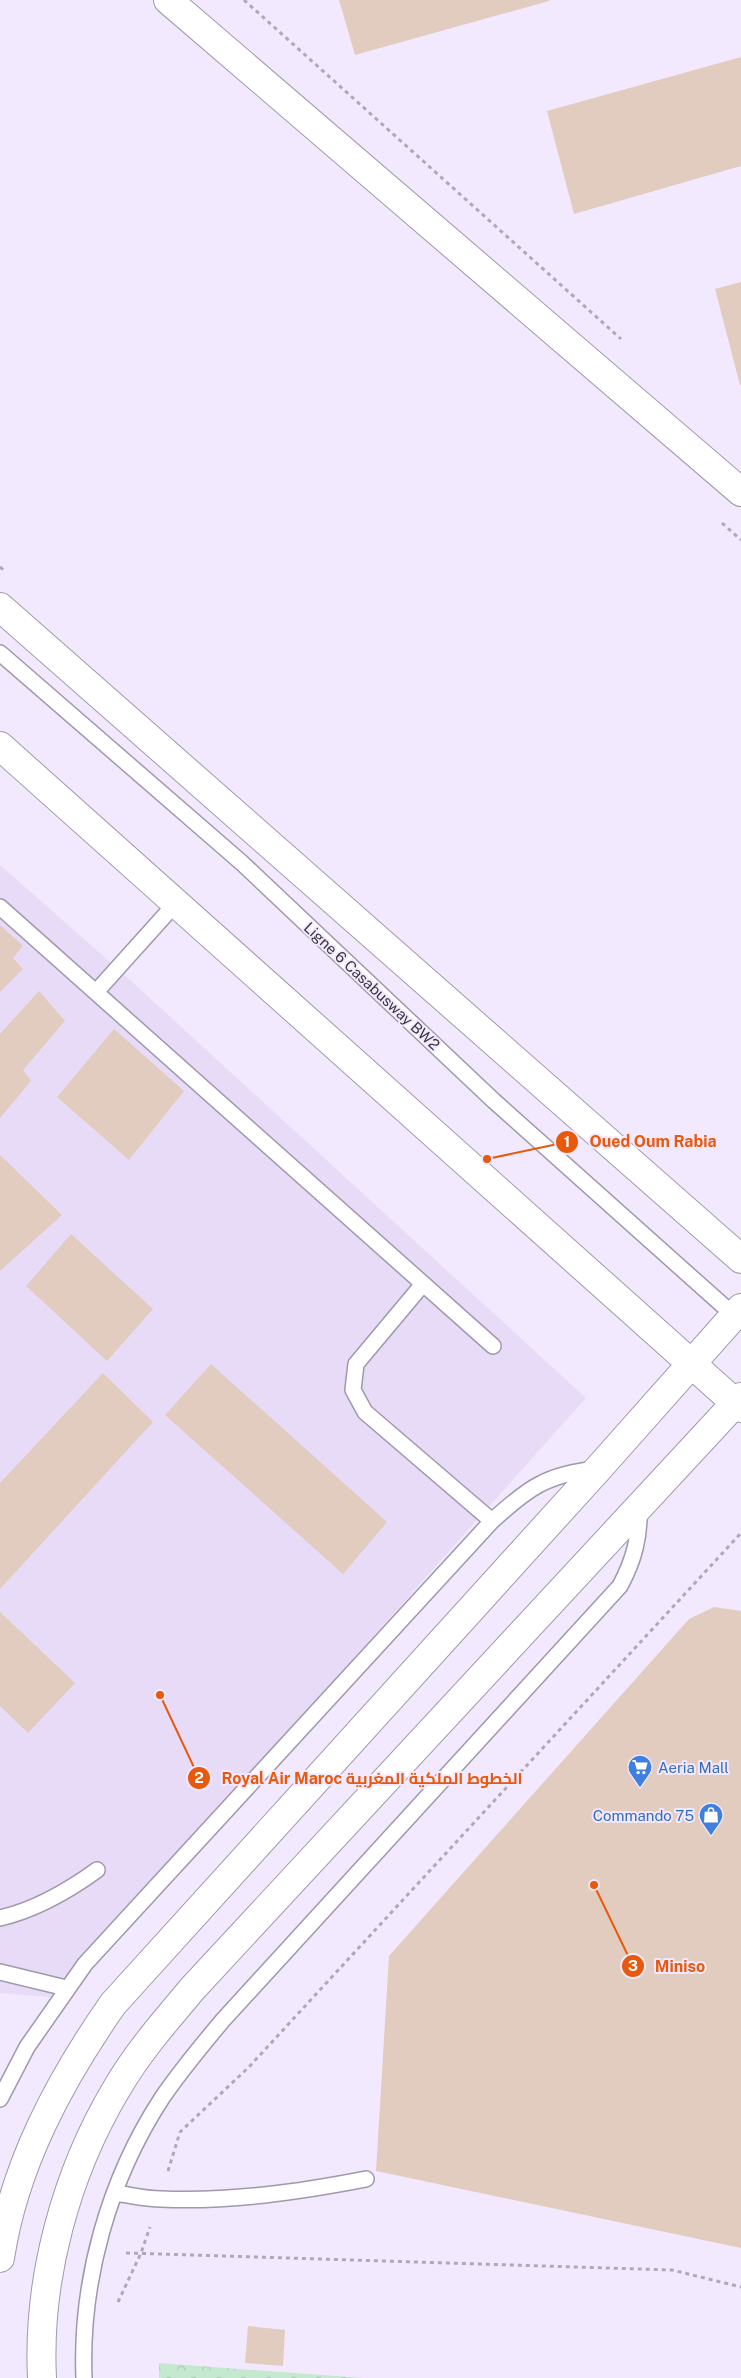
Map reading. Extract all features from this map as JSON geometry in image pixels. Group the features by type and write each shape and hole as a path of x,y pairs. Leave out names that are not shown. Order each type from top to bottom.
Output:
{"main road":[{"path":"168,0 741,492"},
{"path":"0,607 741,1260"},
{"path":"0,746 692,1364 739,1403 639,1507 193,1988 149,2040 112,2096 90,2138 70,2192 54,2247 44,2303 42,2378"},
{"path":"0,2258 14,2199 32,2147 47,2114 82,2049 113,2004 692,1364 739,1315"}],"lane":[{"name":"Ligne 6 Casabusway BW2","path":"0,653 242,863 494,1101 739,1315"},
{"path":"96,992 176,903"},
{"path":"0,906 493,1346"},
{"path":"423,1284 356,1364 354,1390 365,1412 492,1521"},
{"path":"0,2099 27,2048 66,1988 124,1919 492,1521 530,1489 551,1478 574,1471 598,1469"},
{"path":"84,2378 86,2313 93,2268 115,2193 139,2138 162,2099 188,2061 223,2020 620,1586 630,1568 636,1548 640,1528 639,1507"},
{"path":"0,1918 56,1896 97,1870"},
{"path":"0,1972 66,1988"},
{"path":"115,2193 159,2199 210,2199 302,2192 366,2179"}],"path":[{"path":"244,0 622,340"},
{"path":"116,2305 141,2253 180,2132 248,2068 741,1533"},
{"path":"124,2253 672,2270 741,2286"}],"shaded area":[{"path":"0,865 117,968 586,1398 51,1997 0,1993"}],"green space":[{"path":"159,2363 363,2378 159,2378"}],"building":[{"path":"339,0 549,0 549,1 355,55"},
{"path":"741,57 741,166 574,214 547,111"},
{"path":"741,282 741,385 740,385 715,289"},
{"path":"0,925 23,946 13,958 23,969 0,992"},
{"path":"39,991 65,1021 23,1070 31,1081 0,1118 0,1034"},
{"path":"114,1029 184,1091 129,1160 57,1097"},
{"path":"0,1155 62,1215 0,1271"},
{"path":"71,1234 153,1309 107,1361 26,1286"},
{"path":"211,1364 387,1522 343,1574 165,1415"},
{"path":"103,1373 153,1422 0,1589 0,1483"},
{"name":"Aeria Mall","path":"714,1607 741,1611 741,2248 376,2171 389,1956 689,1619"},
{"path":"0,1612 75,1683 28,1733 0,1706"},
{"path":"248,2326 285,2330 283,2366 245,2363"}],"place":[{"name":"Oued Oum Rabia","path":"487,1159"},
{"name":"Royal Air Maroc الخطوط الملكية المغربية","path":"160,1695"},
{"name":"Aeria Mall","path":"640,1788"},
{"name":"Commando 75","path":"711,1836"},
{"name":"Miniso","path":"594,1885"}]}
